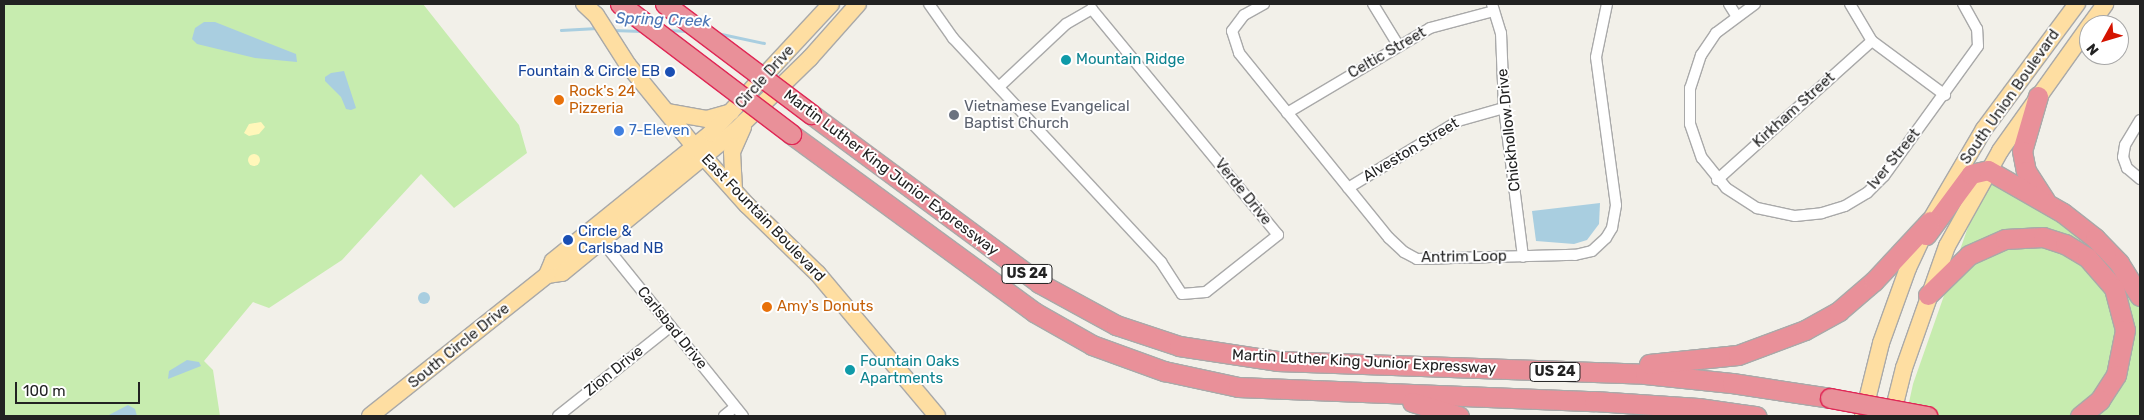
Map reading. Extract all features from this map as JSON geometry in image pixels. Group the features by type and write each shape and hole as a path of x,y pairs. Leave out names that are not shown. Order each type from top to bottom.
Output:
{"highway":[{"name":"Martin Luther King Junior Expressway","path":"620,4 791,134 1014,299 1066,331 1116,355 1185,377 1238,386 1379,394 1594,401 1698,408 1756,416"},
{"name":"Martin Luther King Junior Expressway","path":"665,4 1012,264 1067,300 1116,324 1166,342 1277,361 1645,374 1732,383 1830,398 1927,416"},
{"path":"2038,96 2022,152 2026,171 2047,204"},
{"path":"1918,246 1971,174 1988,170 2047,204 2095,238 2119,263 2140,296"},
{"path":"1277,361 1352,356 1650,364 1738,355 1780,341 1839,311 1874,281 1930,221"},
{"path":"1928,295 1969,255 2005,239 2043,237 2065,244 2088,257 2107,277 2119,301 2124,322 2124,347 2108,389 2080,416"},
{"path":"1379,394 1458,416"}],"main road":[{"name":"Circle Drive","path":"741,115 831,4"},
{"name":"Circle Drive","path":"700,152 810,58 858,4"},
{"name":"South Union Boulevard","path":"1863,416 1881,343 1918,246 1930,221 1984,129 2077,4"},
{"name":"South Union Boulevard","path":"2097,15 2105,4"},
{"name":"East Fountain Boulevard","path":"593,6 613,46 700,152 734,190 818,274 937,416"},
{"name":"South Union Boulevard","path":"1892,416 1928,295 1947,246 1988,170 2079,40"},
{"path":"667,112 707,119 741,115 732,152 734,190"},
{"name":"South Circle Drive","path":"547,275 562,273 700,152"},
{"name":"South Circle Drive","path":"370,416 547,275 553,261 700,152"}],"street":[{"name":"Verde Drive","path":"929,4 944,27 999,87 1161,262 1182,294 1206,292 1278,235 1092,9 1066,24 999,87"},
{"name":"Antrim Loop","path":"1264,4 1236,23 1232,39 1239,54 1396,245 1410,257 1524,257 1584,254 1601,244 1612,228 1616,205 1596,72 1599,37 1607,4"},
{"path":"1373,4 1398,45"},
{"path":"1729,4 1736,15"},
{"name":"Iver Street","path":"1755,4 1736,15 1708,43 1696,65 1690,88 1693,137 1702,158 1717,180 1736,197 1768,211 1795,216 1834,210 1857,199 1876,185 1945,95 1975,52 1980,40 1977,29 1963,4"},
{"path":"1850,4 1872,40 1945,95"},
{"name":"Celtic Street","path":"1287,113 1398,45 1430,28 1493,7"},
{"name":"Chickhollow Drive","path":"1493,7 1501,33 1504,108 1524,257"},
{"name":"Kirkham Street","path":"1717,180 1872,40"},
{"name":"Alveston Street","path":"1348,188 1458,121 1504,108"},
{"path":"2140,120 2125,145 2123,157 2128,168 2140,179"},
{"name":"Carlsbad Drive","path":"601,240 743,416"},
{"name":"Zion Drive","path":"558,416 671,326"},
{"path":"724,416 735,407"}],"green space":[{"path":"4,4 423,4 519,125 527,153 454,208 421,174 342,260 269,308 253,302 204,361 213,370 220,416 4,416"},
{"path":"1988,170 2063,213 2140,299 2140,416 1906,416 1913,384"}],"sand":[{"path":"261,122 265,127 259,134 249,136 244,133 249,124"},
{"path":"254,154 260,160 254,166 248,160"}],"water":[{"path":"204,22 215,22 296,54 297,62 255,58 197,44 192,39 195,28"},
{"path":"344,71 356,108 351,110 346,109 341,97 325,81 325,77 331,73"},
{"path":"1600,203 1599,224 1587,240 1574,244 1536,241 1532,211"},
{"path":"422,292 426,292 430,298 426,304 422,304 418,300 418,296"},
{"path":"187,360 199,362 201,366 168,379 169,371"},
{"path":"128,405 135,409 137,416 107,416"}],"waterway":[{"name":"Spring Creek","path":"561,30 597,28"},
{"name":"Spring Creek","path":"612,30 642,31"},
{"name":"Spring Creek","path":"667,30 687,31"},
{"name":"Spring Creek","path":"717,33 764,43"}],"place":[{"name":"Mountain Ridge","path":"1066,60"},
{"name":"Fountain & Circle EB","path":"670,72"},
{"name":"Rock's 24 Pizzeria","path":"559,100"},
{"name":"Vietnamese Evangelical Baptist Church","path":"954,115"},
{"name":"7-Eleven","path":"619,131"},
{"name":"Circle & Carlsbad NB","path":"568,240"},
{"name":"Amy's Donuts","path":"767,307"},
{"name":"Fountain Oaks Apartments","path":"850,370"}]}
